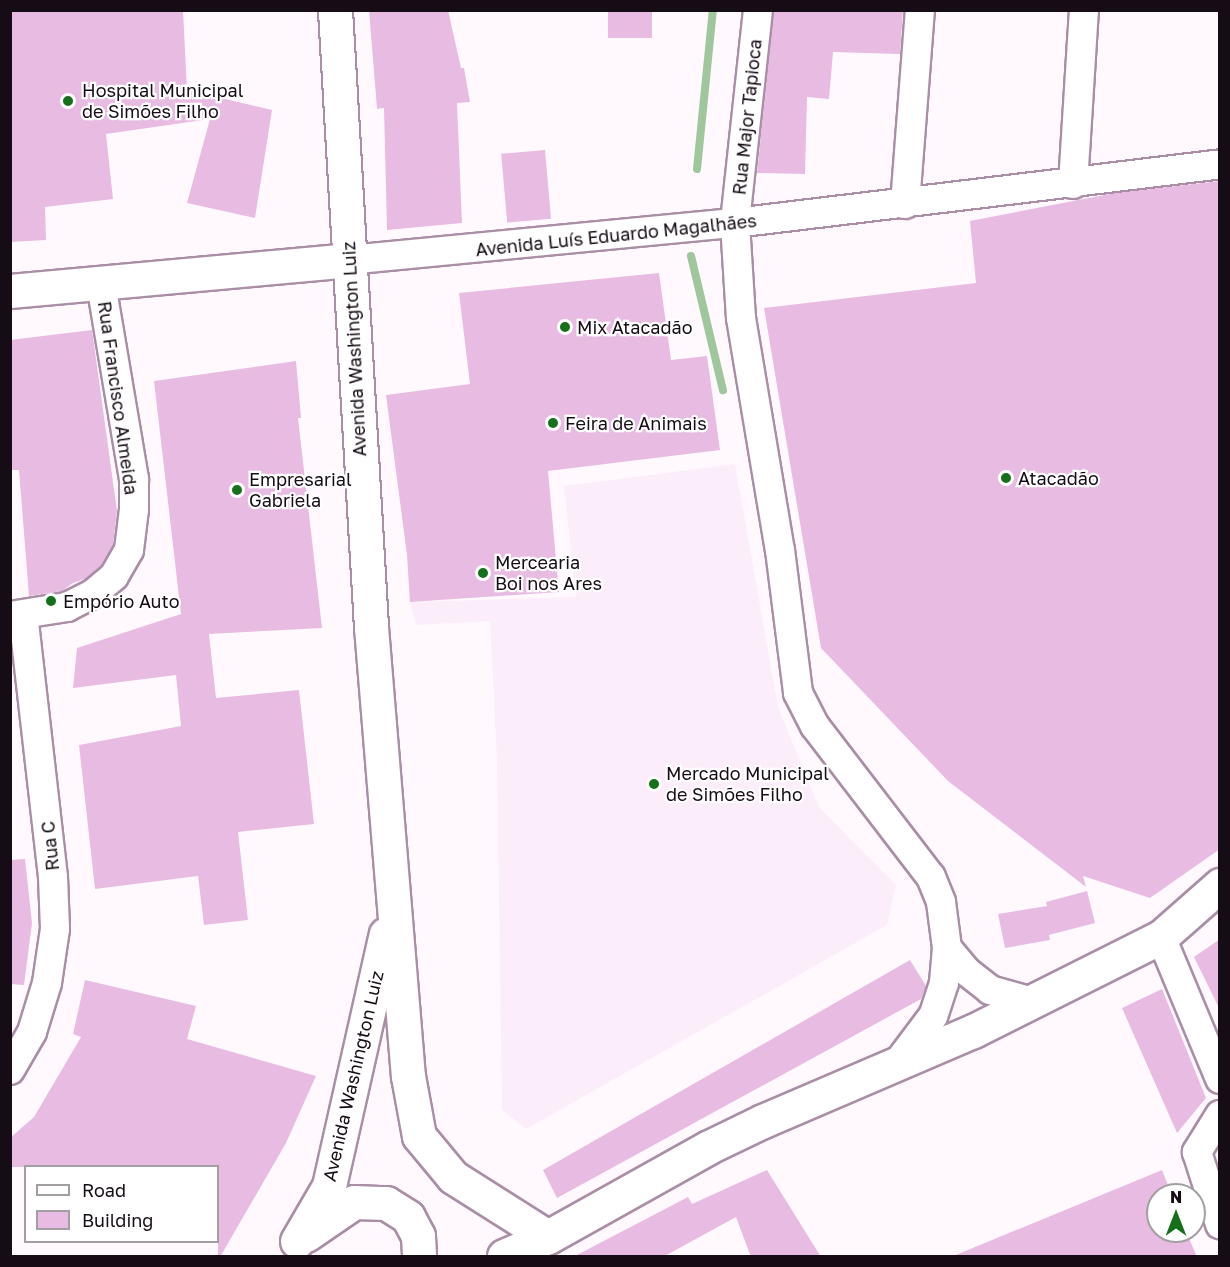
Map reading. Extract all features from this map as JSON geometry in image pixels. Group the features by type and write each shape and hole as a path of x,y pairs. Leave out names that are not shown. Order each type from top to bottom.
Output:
{"main road":[{"name":"Avenida Washington Luiz","path":"335,10 371,627 408,1076 419,1136 453,1177 548,1237"},
{"name":"Avenida Luís Eduardo Magalhães","path":"10,291 348,260"},
{"path":"504,1257 548,1237 709,1148 900,1060 973,1031 1161,937 1220,885"},
{"name":"Avenida Washington Luiz","path":"290,1249 329,1186 393,903"},
{"path":"356,1073 405,1038"},
{"path":"290,1249 354,1203 387,1203 408,1217 418,1236 419,1257"}],"street":[{"name":"Rua Major Tapioca","path":"758,10 735,224 741,318 780,550 798,693 815,726 931,877 941,902 947,948 944,983 933,1016 900,1060"},
{"path":"905,204 920,10"},
{"path":"1072,184 1084,10"},
{"name":"Avenida Luís Eduardo Magalhães","path":"348,260 735,224 1220,164"},
{"name":"Rua Francisco Almeida","path":"17,615 67,607 94,593 114,576 129,550 134,509 134,479 101,282"},
{"name":"Rua C","path":"10,1070 32,1032 47,983 55,929 53,877 17,615"},
{"path":"1161,937 1220,1079"},
{"path":"947,948 966,971 990,990 1033,1002"},
{"path":"1220,1116 1198,1147 1197,1152 1220,1224"}],"shaded area":[{"name":"Mercado Municipal de Simões Filho","path":"735,464 778,707 819,807 896,885 887,925 526,1129 502,1110 497,762 490,621 416,625 410,602 576,597 564,486"}],"building":[{"path":"10,10 183,10 187,90 272,110 255,218 187,203 210,119 106,134 113,199 45,207 46,240 10,242"},
{"path":"369,10 448,10 461,68 464,68 470,102 457,103 462,223 387,230 384,108 377,109"},
{"path":"608,10 652,10 652,38 608,38"},
{"path":"774,10 903,10 900,54 833,52 829,99 807,97 805,174 757,173"},
{"path":"545,150 551,219 507,223 501,154"},
{"name":"Atacadão","path":"1220,181 1220,849 1150,898 1083,876 1086,887 948,781 821,648 764,308 976,283 970,221 1115,193"},
{"path":"659,273 671,360 707,356 720,450 548,471 559,592 410,602 407,555 386,395 470,384 459,293"},
{"path":"92,330 117,511 113,545 101,565 85,579 73,583 62,591 29,596 19,470 10,470 10,340"},
{"path":"296,361 301,418 298,418 322,628 209,634 216,698 299,690 314,824 238,832 248,920 204,925 198,876 95,889 79,745 181,726 176,675 73,688 77,648 181,614 154,381"},
{"path":"25,859 32,923 24,985 10,984 10,860"},
{"path":"1087,891 1095,923 1049,935 1050,940 1005,948 998,914 1047,906 1046,902"},
{"path":"1220,939 1220,1010 1194,957"},
{"path":"910,960 926,986 921,999 557,1198 543,1170"},
{"path":"85,980 196,1006 187,1039 316,1076 286,1143 220,1257 218,1257 219,1165 24,1165 24,1167 10,1167 10,1138 34,1117 81,1037 73,1034"},
{"path":"1162,989 1206,1098 1177,1133 1122,1008"},
{"path":"767,1170 821,1257 751,1257 736,1217 663,1257 573,1257 688,1197 692,1204"},
{"path":"1162,1170 1167,1183 1146,1183 1146,1243 1191,1243 1197,1257 951,1257"}],"waterway":[{"path":"697,169 713,10"},
{"path":"691,256 723,390"}],"place":[{"name":"Hospital Municipal de Simões Filho","path":"68,101"},
{"name":"Mix Atacadão","path":"565,327"},
{"name":"Feira de Animais","path":"553,423"},
{"name":"Atacadão","path":"1006,478"},
{"name":"Empresarial Gabriela","path":"237,490"},
{"name":"Mercearia Boi nos Ares","path":"483,573"},
{"name":"Empório Auto","path":"51,601"},
{"name":"Mercado Municipal de Simões Filho","path":"654,784"}]}
